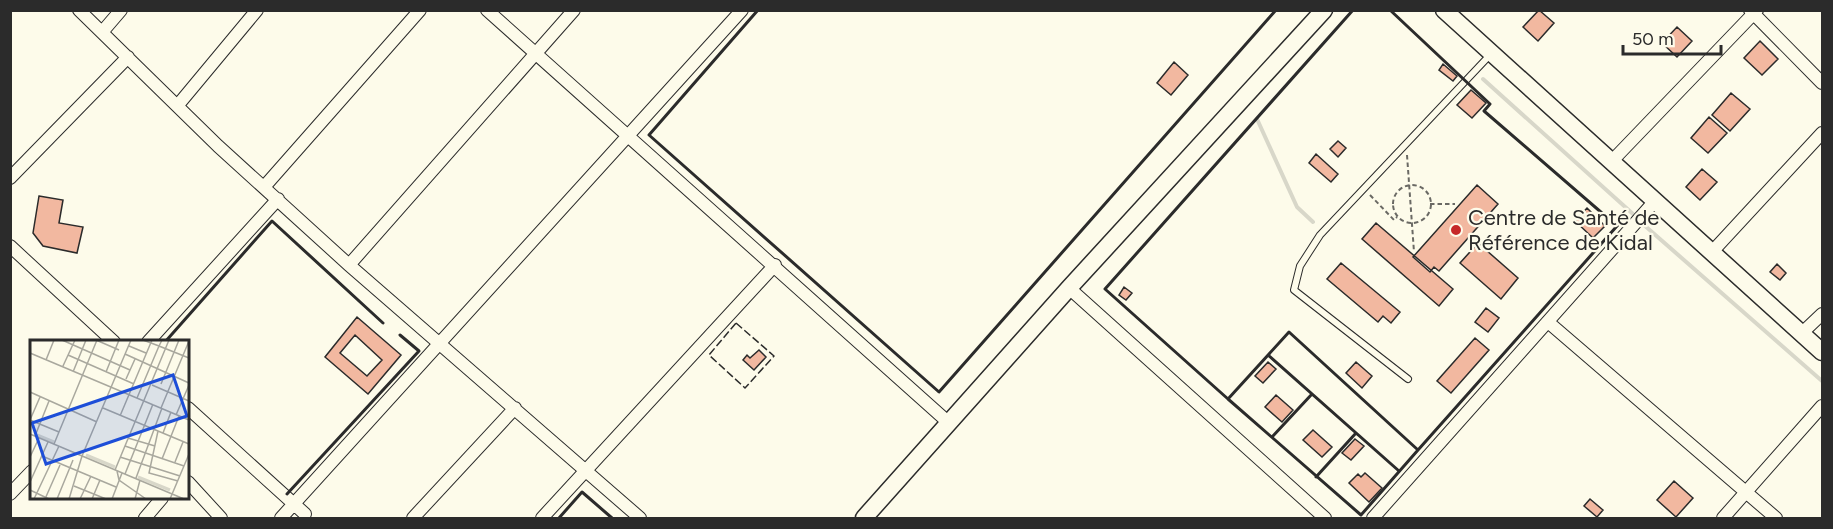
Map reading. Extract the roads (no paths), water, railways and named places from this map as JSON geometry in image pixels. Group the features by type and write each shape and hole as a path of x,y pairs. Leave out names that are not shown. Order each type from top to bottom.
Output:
{"street":[{"path":"79,10 218,146 349,266 640,519"},
{"path":"103,32 120,10"},
{"path":"178,105 257,10"},
{"path":"264,188 420,10"},
{"path":"487,10 535,55 775,265 949,423"},
{"path":"349,266 574,10"},
{"path":"280,519 742,10"},
{"path":"864,519 1069,288 1324,10"},
{"path":"1444,10 1491,55 1822,352"},
{"path":"1611,162 1753,12 1822,83"},
{"path":"10,178 128,57"},
{"path":"1711,252 1822,133"},
{"path":"150,340 278,199"},
{"path":"1373,519 1654,202"},
{"path":"10,246 112,340"},
{"path":"542,519 775,265"},
{"path":"1069,288 1325,519"},
{"path":"1802,333 1822,314"},
{"path":"1548,322 1776,519"},
{"path":"1723,519 1822,406"},
{"path":"413,519 514,408"},
{"path":"189,409 305,514"},
{"path":"10,494 30,473"},
{"path":"189,483 221,519"},
{"path":"144,519 161,499"}],"lane":[{"path":"1408,379 1294,290 1300,266 1320,235 1491,55"}],"waterway":[{"path":"1483,79 1633,214"},
{"path":"1257,119 1297,207 1313,222"},
{"path":"1644,225 1822,381"}],"place":[{"name":"Centre de Santé de Référence de Kidal","path":"1456,230"}]}
